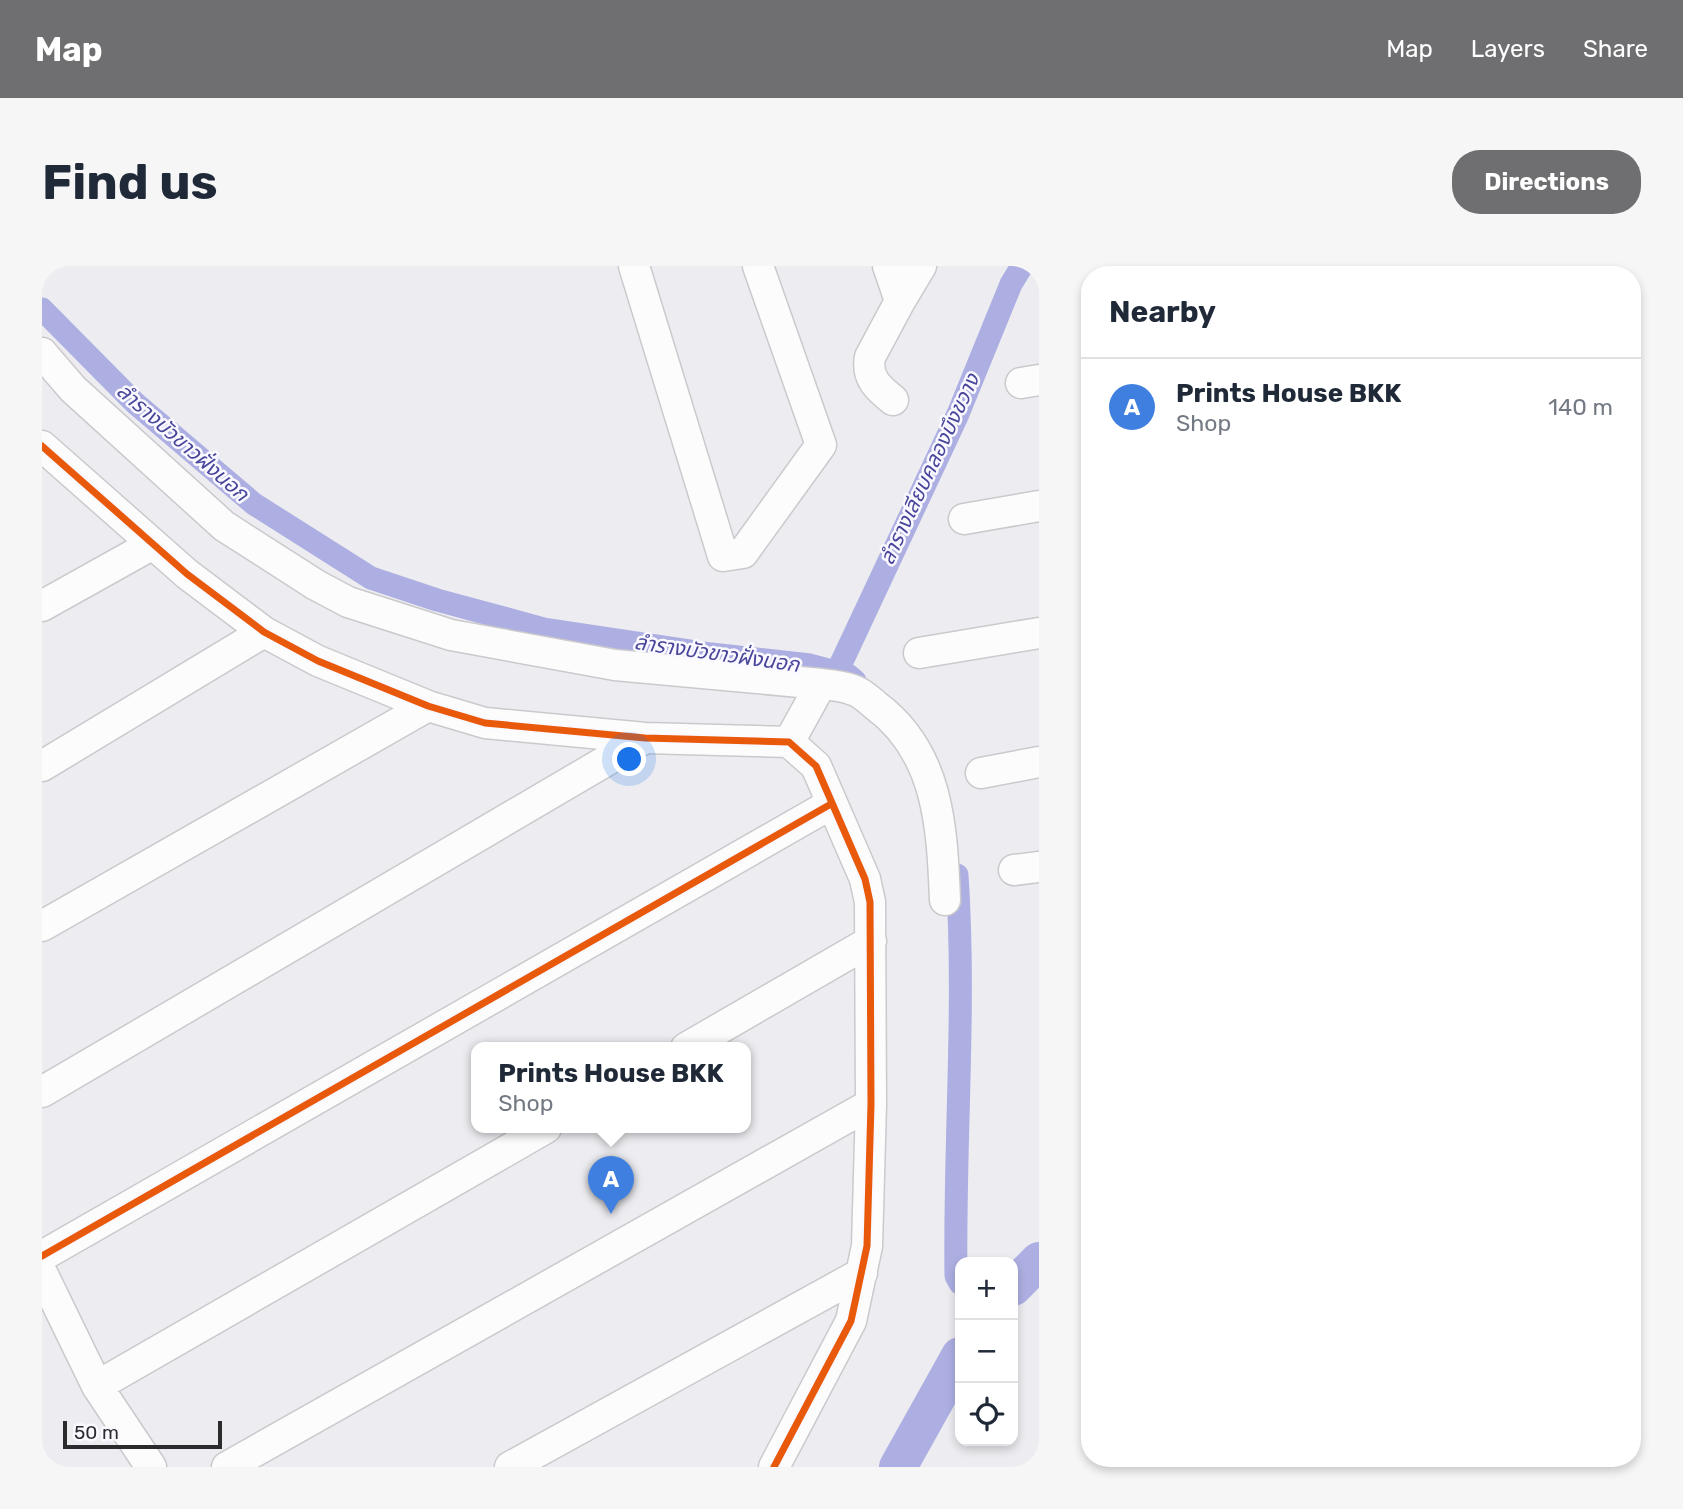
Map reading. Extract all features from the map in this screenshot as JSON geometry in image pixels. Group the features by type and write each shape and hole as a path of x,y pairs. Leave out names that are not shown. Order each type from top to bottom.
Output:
{"street":[{"path":"634,266 723,556 743,554 821,444 758,266"},
{"path":"888,266 900,302"},
{"path":"893,401 876,385 868,367 870,357 921,266"},
{"path":"42,353 73,389 224,526 316,585 348,602 451,635 615,665 821,684 855,690 891,717 919,752 939,813 946,900"},
{"path":"42,446 187,574 264,632 317,661 428,706 485,723 645,738 789,742 816,766 865,879 870,902 871,1104 867,1246 851,1321 774,1467"},
{"path":"964,519 1039,506"},
{"path":"42,606 153,544"},
{"path":"42,766 264,632"},
{"path":"919,653 1039,633"},
{"path":"789,742 821,684"},
{"path":"42,926 428,706"},
{"path":"42,1092 645,738"},
{"path":"981,773 1039,762"},
{"path":"42,1256 831,804"},
{"path":"696,1042 871,941"},
{"path":"227,1467 871,1104"},
{"path":"97,1386 537,1133"},
{"path":"42,1273 97,1386 151,1467"},
{"path":"510,1467 862,1273"}],"waterway":[{"name":"ลำรางเลียบคลองบึงขวาง","path":"837,672 958,414 1011,284 1022,266"},
{"name":"ลำรางบัวขาวฝั่งนอก","path":"42,309 135,403 254,504 371,578 437,600 544,629 711,654 810,665 848,675 855,681"},
{"name":"ลำรางบัวขาวฝั่งนอก","path":"956,1257 960,1025 957,875"},
{"path":"1018,1282 1039,1261"},
{"path":"898,1467 955,1365"}],"cycle path":[{"path":"42,446 187,574 264,632 318,661 428,706 485,723 645,738 789,742 816,766 865,879 870,902 871,1104 867,1246 851,1321 774,1467"},
{"path":"42,1256 831,804"}],"place":[{"name":"Prints House BKK","path":"611,1214"}]}
